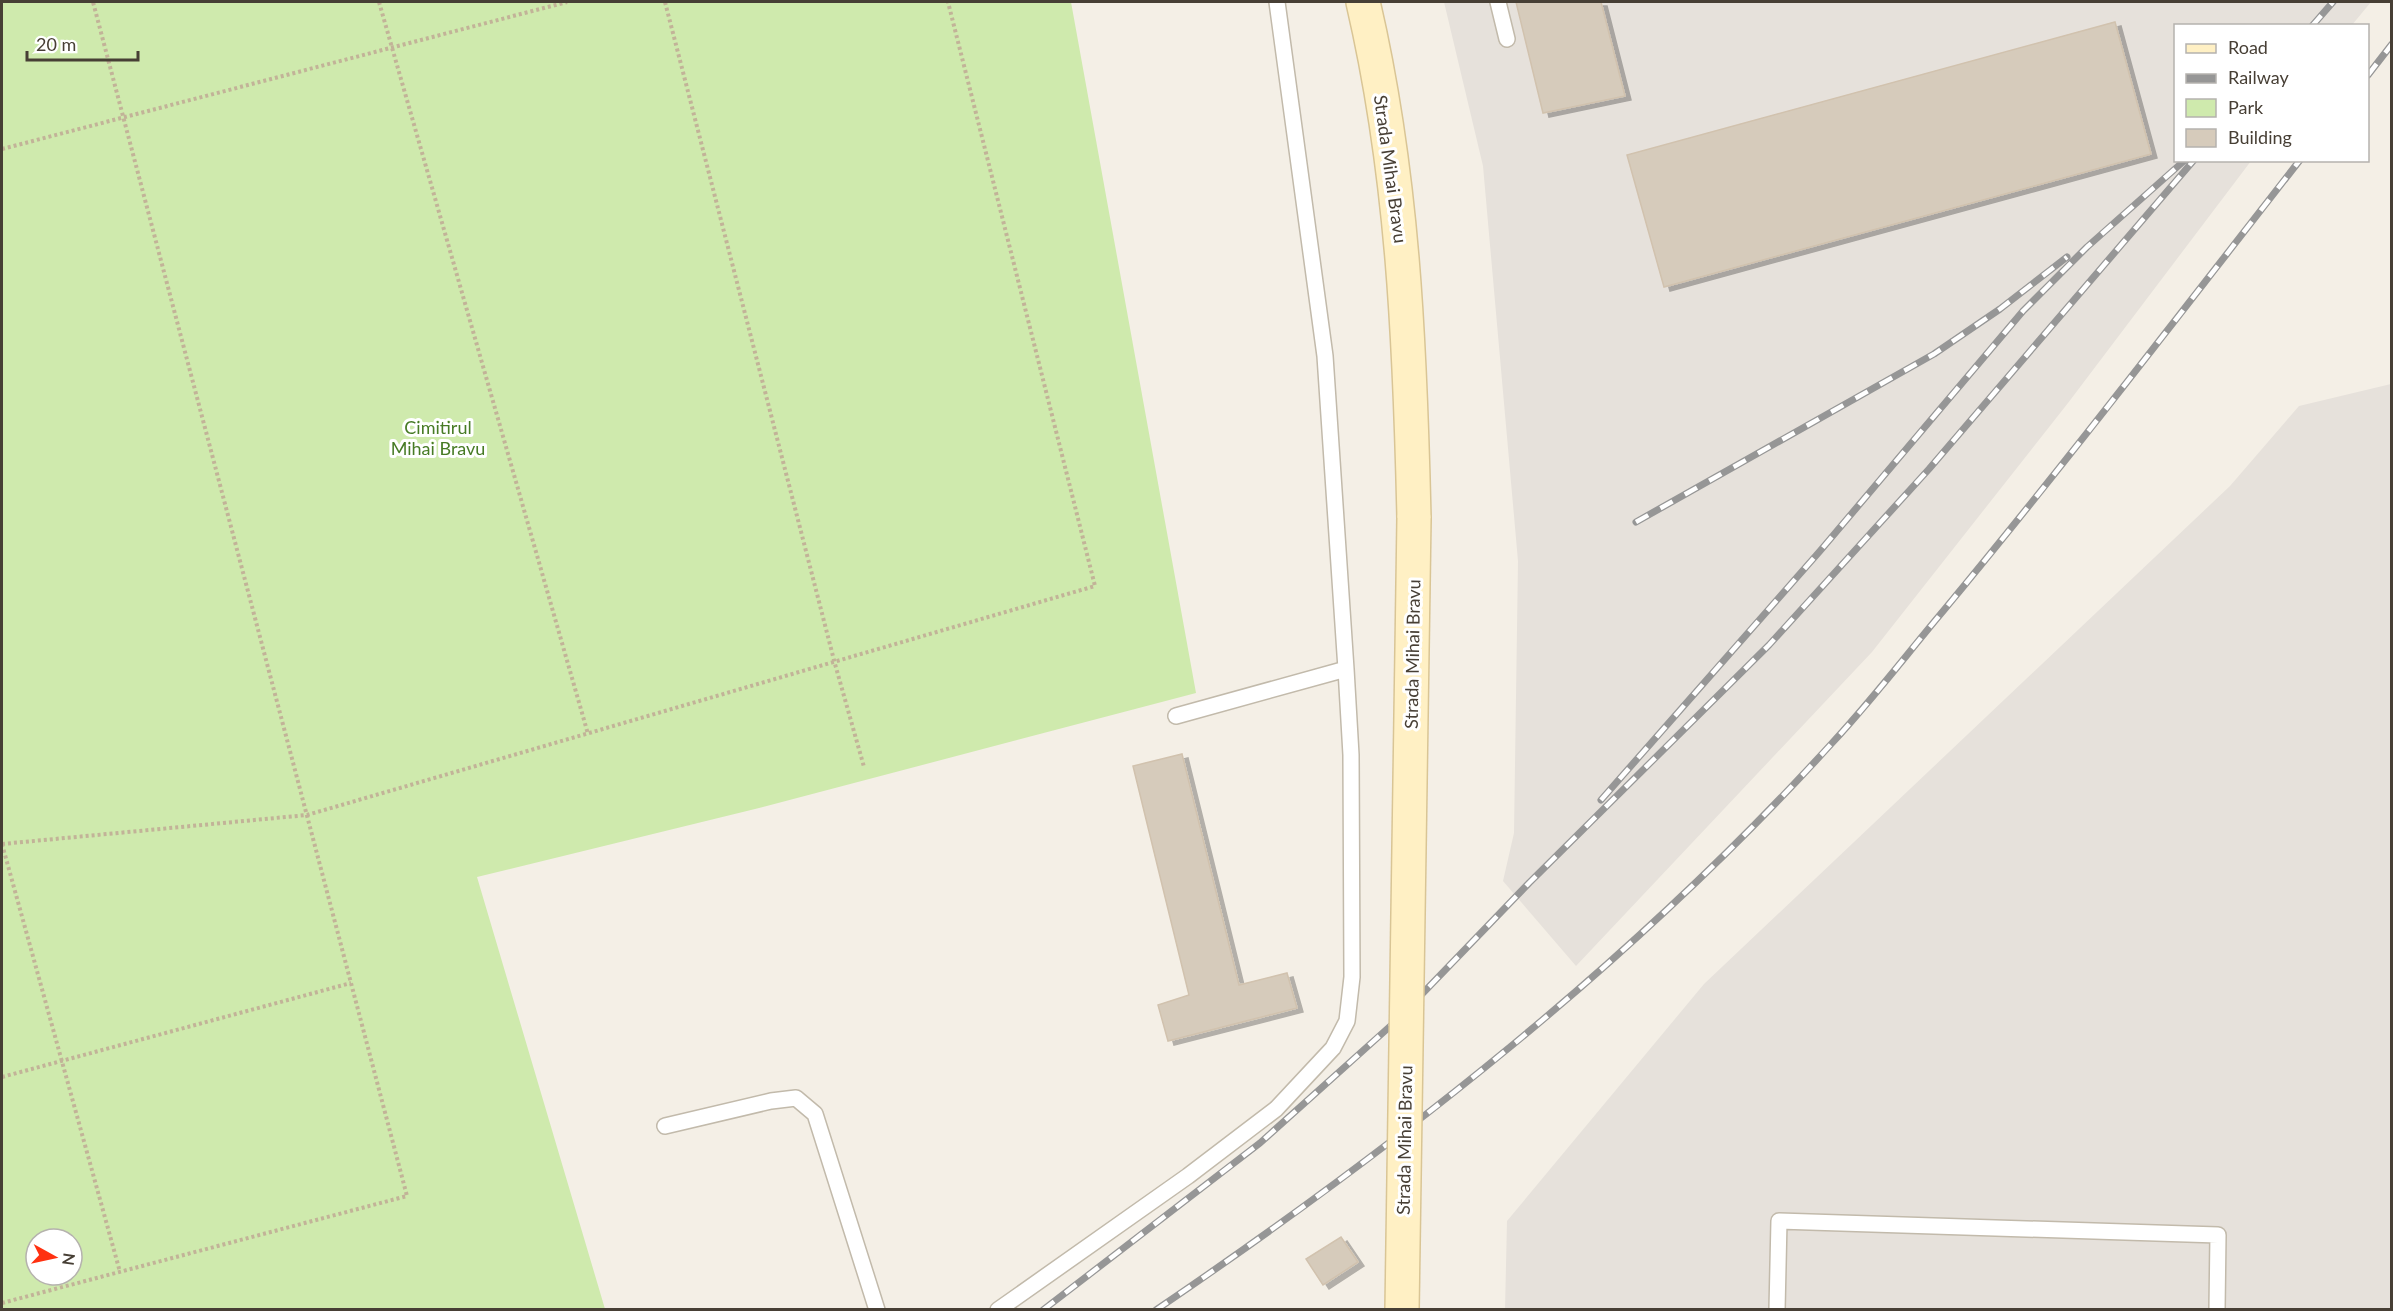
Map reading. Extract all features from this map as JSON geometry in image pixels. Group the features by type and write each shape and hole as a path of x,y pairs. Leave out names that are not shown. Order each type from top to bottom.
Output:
{"main road":[{"name":"Strada Mihai Bravu","path":"1363,2 1385,115 1400,220 1407,302 1414,518 1402,1310"}],"lane":[{"path":"998,1310 1179,1183 1276,1109 1333,1048 1347,1021 1352,977 1351,755 1325,356 1277,2"},
{"path":"1498,2 1507,39"},
{"path":"1176,716 1346,669"},
{"path":"665,1126 771,1101 796,1098 815,1114 877,1310"},
{"path":"1777,1310 1779,1221 2218,1235 2217,1310"}],"path":[{"path":"2,1303 407,1196 93,2"},
{"path":"379,2 588,734"},
{"path":"2,149 567,2"},
{"path":"665,2 835,664 864,767"},
{"path":"120,1272 2,844 307,815 835,664 1095,586 948,2"},
{"path":"2,1077 351,983"}],"shaded area":[{"path":"1444,2 2371,2 2353,24 2174,24 2174,162 2250,162 2068,403 1872,652 1576,966 1503,881 1514,833 1518,561 1483,166"},
{"path":"2391,384 2391,1309 1505,1310 1507,1221 1704,984 2230,486 2299,406"}],"green space":[{"name":"Cimitirul Mihai Bravu","path":"2,2 1071,2 1196,693 755,809 477,877 605,1309 2,1309"}],"building":[{"path":"1516,2 1601,2 1625,96 1543,113"},
{"path":"2115,22 2151,154 1664,287 1627,155"},
{"path":"1182,754 1239,985 1287,973 1297,1008 1168,1041 1158,1005 1189,995 1133,766"},
{"path":"1341,1237 1358,1262 1323,1285 1306,1259"}],"railway":[{"path":"2314,24 2333,2"},
{"path":"2369,74 2392,44"},
{"path":"1601,800 1820,551 2023,311 2087,247 2183,162"},
{"path":"1043,1310 1260,1143 1396,1021 1529,883 1769,645 1929,469 2192,162"},
{"path":"1156,1310 1337,1182 1511,1046 1678,900 1757,822 1862,710 2124,386 2298,162"},
{"path":"1636,522 1934,354 2000,309 2067,257"}]}
